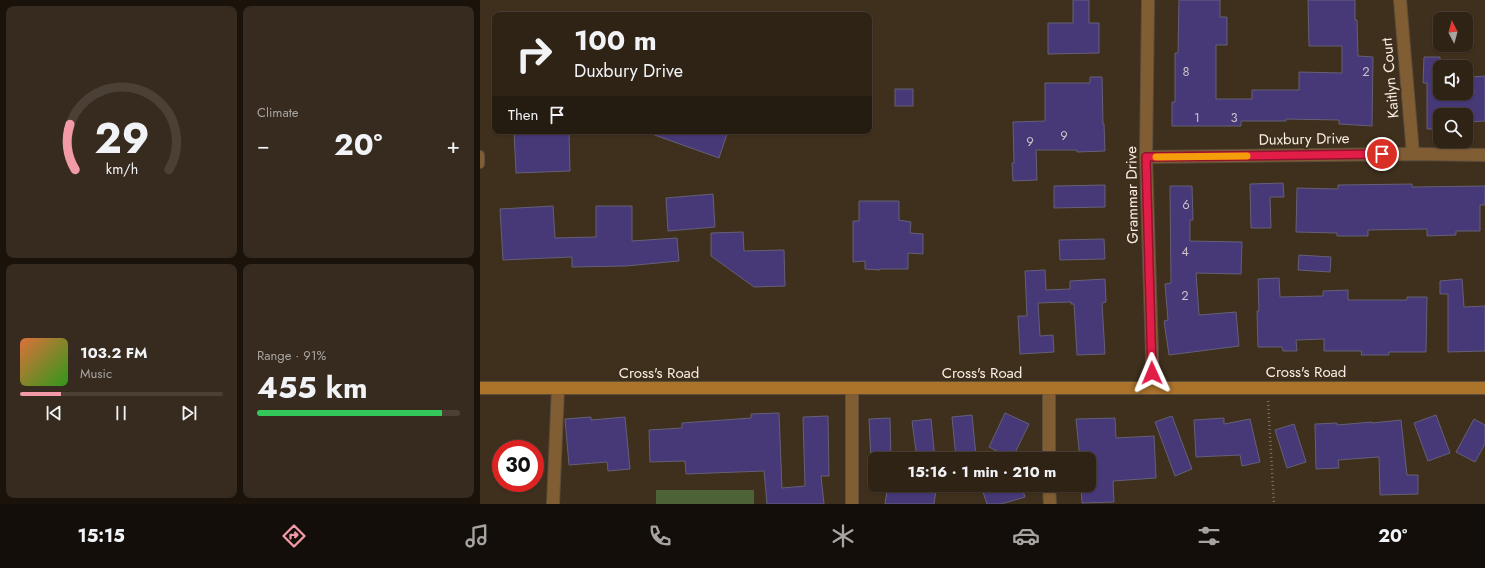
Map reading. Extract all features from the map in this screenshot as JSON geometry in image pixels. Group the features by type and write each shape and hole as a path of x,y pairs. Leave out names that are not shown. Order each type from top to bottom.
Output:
{"street":[{"name":"Grammar Drive","path":"1148,0 1146,157 1153,388"},
{"name":"Kaitlyn Court","path":"1400,0 1413,154"},
{"name":"Duxbury Drive","path":"1146,157 1485,154"},
{"name":"Cross's Road","path":"480,388 1485,388"},
{"path":"553,504 558,388"},
{"path":"1049,388 1049,452"},
{"path":"852,389 852,504"},
{"path":"1050,492 1050,504"}],"lane":[{"path":"480,155 480,164"}],"path":[{"path":"1267,388 1274,504"}],"green space":[{"path":"656,490 754,490 754,504 656,504"}],"building":[{"path":"1073,0 1089,0 1089,23 1099,23 1099,53 1048,54 1048,23 1073,23"},
{"path":"1179,0 1220,0 1220,17 1227,17 1227,45 1216,45 1216,99 1252,99 1252,90 1299,90 1299,72 1342,73 1342,46 1309,46 1308,0 1355,0 1358,56 1373,57 1372,126 1339,124 1339,120 1286,119 1286,121 1241,121 1241,126 1172,126 1172,102 1175,102 1175,53 1178,53"},
{"path":"1424,57 1440,57 1440,60 1433,60 1433,100 1473,100 1473,77 1485,76 1485,121 1473,122 1473,108 1433,108 1433,129 1427,129 1427,83 1423,83"},
{"path":"1090,77 1102,77 1105,151 1077,152 1077,150 1036,150 1037,180 1013,181 1013,122 1045,121 1045,83 1090,83"},
{"path":"895,89 913,89 913,106 895,106"},
{"path":"514,134 569,134 570,171 516,173"},
{"path":"652,134 727,134 719,158"},
{"path":"1283,183 1284,197 1270,197 1271,228 1251,228 1250,184"},
{"path":"1412,184 1412,187 1485,186 1485,205 1480,205 1480,231 1456,231 1456,235 1427,236 1427,229 1368,230 1368,236 1337,236 1337,233 1296,232 1297,188 1338,189 1338,185"},
{"path":"1105,185 1105,207 1054,208 1054,186"},
{"path":"1170,186 1192,186 1193,220 1190,220 1190,241 1242,242 1241,274 1196,273 1199,315 1236,312 1239,346 1169,355 1164,321 1168,320 1165,284 1171,283"},
{"path":"713,194 715,227 668,231 666,198"},
{"path":"859,201 899,201 899,220 911,222 910,233 923,234 923,254 908,253 908,269 865,269 865,261 853,262 853,221 859,221"},
{"path":"553,206 555,238 596,237 596,206 632,206 632,241 677,238 679,261 626,266 572,267 572,257 503,260 500,209"},
{"path":"743,232 744,251 784,250 785,286 754,287 711,256 711,233"},
{"path":"1104,239 1105,259 1060,260 1059,240"},
{"path":"1299,255 1331,257 1330,272 1298,270"},
{"path":"1045,270 1046,290 1070,289 1070,281 1105,279 1106,302 1102,303 1105,354 1077,355 1074,304 1071,304 1071,302 1038,303 1040,336 1053,335 1054,352 1020,354 1018,316 1027,316 1025,271"},
{"path":"1279,278 1280,297 1323,296 1323,291 1348,290 1348,300 1407,300 1407,297 1427,297 1426,352 1389,352 1389,355 1361,355 1362,351 1324,351 1324,339 1296,340 1297,351 1283,351 1282,347 1258,347 1258,279"},
{"path":"1462,279 1464,307 1485,306 1485,351 1448,352 1448,294 1440,294 1440,281"},
{"path":"779,413 782,488 805,486 803,417 828,416 829,476 821,476 824,504 767,504 764,471 686,474 685,461 650,462 649,430 682,428 682,423 751,418 751,414"},
{"path":"1005,413 1029,424 1015,452 999,452 989,447"},
{"path":"972,415 976,452 955,452 952,417"},
{"path":"1436,415 1450,453 1428,461 1414,423"},
{"path":"1172,416 1192,469 1175,476 1155,422"},
{"path":"591,417 591,420 625,417 630,469 608,471 607,462 569,465 565,419"},
{"path":"890,418 891,452 871,452 869,419"},
{"path":"1115,418 1116,438 1154,436 1156,478 1113,481 1114,502 1082,503 1081,492 1096,492 1096,452 1079,452 1076,419"},
{"path":"1224,418 1224,424 1250,419 1260,462 1242,466 1240,455 1196,457 1194,420"},
{"path":"931,419 934,452 916,452 912,421"},
{"path":"1474,419 1485,425 1485,444 1475,462 1456,452"},
{"path":"1401,420 1407,475 1418,475 1418,494 1380,495 1379,457 1338,460 1339,468 1316,469 1315,424 1337,423 1337,425"},
{"path":"1294,424 1306,462 1287,468 1275,430"},
{"path":"887,492 936,492 934,504 885,504"},
{"path":"983,492 1023,492 1025,497 1001,504 987,504"}],"slow traffic":[{"path":"1156,157 1247,156"}],"route":[{"path":"1152,373 1146,157 1382,154"}]}
